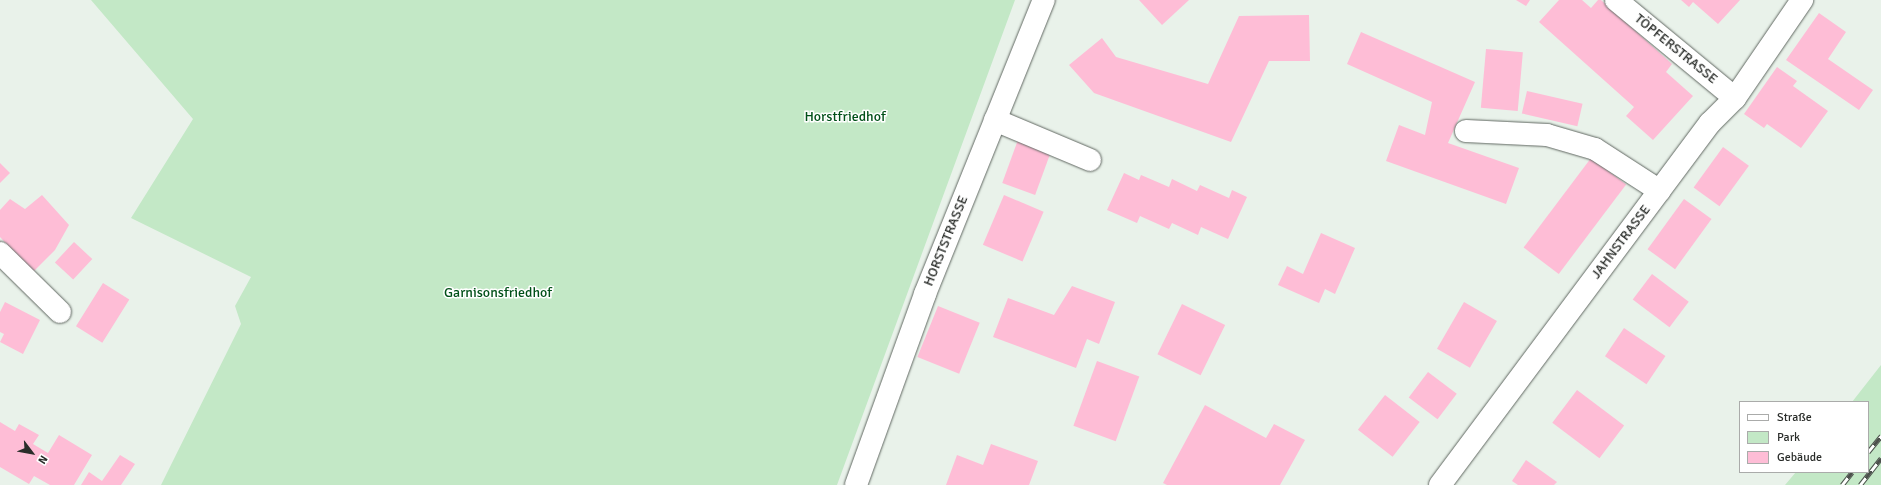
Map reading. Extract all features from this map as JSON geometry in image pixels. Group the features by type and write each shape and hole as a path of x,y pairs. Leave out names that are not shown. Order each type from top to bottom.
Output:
{"street":[{"name":"TÖPFERSTRASSE","path":"1616,0 1735,98"},
{"name":"JAHNSTRASSE","path":"1440,485 1710,124 1735,98 1802,0"},
{"name":"HORSTSTRASSE","path":"856,485 925,294 1043,3"},
{"path":"995,120 1090,160"},
{"path":"1466,131 1547,135 1595,149 1660,191"},
{"path":"0,253 60,312"}],"green space":[{"path":"91,0 1015,0 837,485 161,485 241,324 235,306 251,277 131,218 193,119"},
{"path":"1881,365 1881,485 1785,485 1795,473 1869,473 1869,401 1853,401"}],"building":[{"path":"1139,0 1189,0 1162,25"},
{"path":"1516,0 1530,0 1526,6"},
{"path":"1559,0 1582,0 1591,8 1598,0 1601,0 1672,64 1666,72 1693,96 1653,140 1626,116 1634,107 1539,22"},
{"path":"1681,0 1740,0 1718,24 1693,2 1689,7"},
{"path":"1819,13 1846,32 1828,59 1873,90 1859,110 1786,60"},
{"path":"1309,15 1310,61 1269,61 1231,142 1094,93 1069,65 1102,38 1116,57 1208,84 1239,16"},
{"path":"1361,32 1475,82 1448,143 1519,168 1506,204 1386,161 1399,125 1425,135 1432,102 1347,64"},
{"path":"1486,49 1523,52 1518,111 1481,108"},
{"path":"1777,67 1797,81 1793,86 1828,111 1801,148 1767,124 1764,128 1744,114"},
{"path":"1527,91 1583,104 1577,126 1522,113"},
{"path":"1019,137 1052,149 1035,195 1002,183"},
{"path":"1723,147 1749,166 1719,206 1694,187"},
{"path":"1591,158 1626,184 1559,274 1524,247"},
{"path":"0,163 10,173 0,183"},
{"path":"1124,173 1139,180 1141,175 1169,187 1172,179 1197,191 1200,185 1229,198 1232,190 1247,197 1228,239 1201,227 1198,235 1172,223 1169,229 1140,216 1137,223 1107,210"},
{"path":"42,195 69,225 55,250 33,272 0,237 0,210 10,199 25,209"},
{"path":"1004,195 1044,212 1022,262 983,245"},
{"path":"1684,199 1712,219 1675,269 1648,249"},
{"path":"1321,233 1355,248 1335,294 1325,289 1319,303 1278,285 1287,266 1303,274"},
{"path":"74,242 92,259 73,280 55,262"},
{"path":"1652,274 1689,302 1669,327 1633,300"},
{"path":"103,283 129,299 102,343 76,326"},
{"path":"1072,286 1115,302 1099,344 1087,339 1076,368 993,337 1008,298 1054,315"},
{"path":"5,302 40,320 23,354 0,342 4,334 0,332 0,312"},
{"path":"1464,302 1497,321 1470,368 1437,349"},
{"path":"1182,304 1225,325 1201,375 1157,354"},
{"path":"938,306 980,323 959,374 917,357"},
{"path":"1624,328 1665,356 1646,384 1605,356"},
{"path":"1097,361 1139,376 1116,441 1073,426"},
{"path":"1428,372 1457,394 1437,419 1409,398"},
{"path":"1577,390 1624,426 1599,458 1552,423"},
{"path":"1385,395 1420,422 1393,457 1358,430"},
{"path":"1205,405 1266,438 1274,424 1305,440 1280,485 1167,485 1163,483"},
{"path":"0,422 15,431 19,424 39,435 33,444 48,453 59,435 92,455 74,485 50,485 34,476 29,484 0,467"},
{"path":"991,444 1038,461 1029,485 946,485 957,455 983,465"},
{"path":"120,455 135,464 121,485 81,485 89,472 102,481"},
{"path":"1526,460 1557,482 1554,485 1518,485 1512,481"}],"railway":[{"path":"1869,451 1881,436"},
{"path":"1860,485 1881,458"},
{"path":"1842,485 1851,473"}],"park label":[{"name":"Horstfriedhof","path":"845,117"},
{"name":"Garnisonsfriedhof","path":"498,293"}]}
